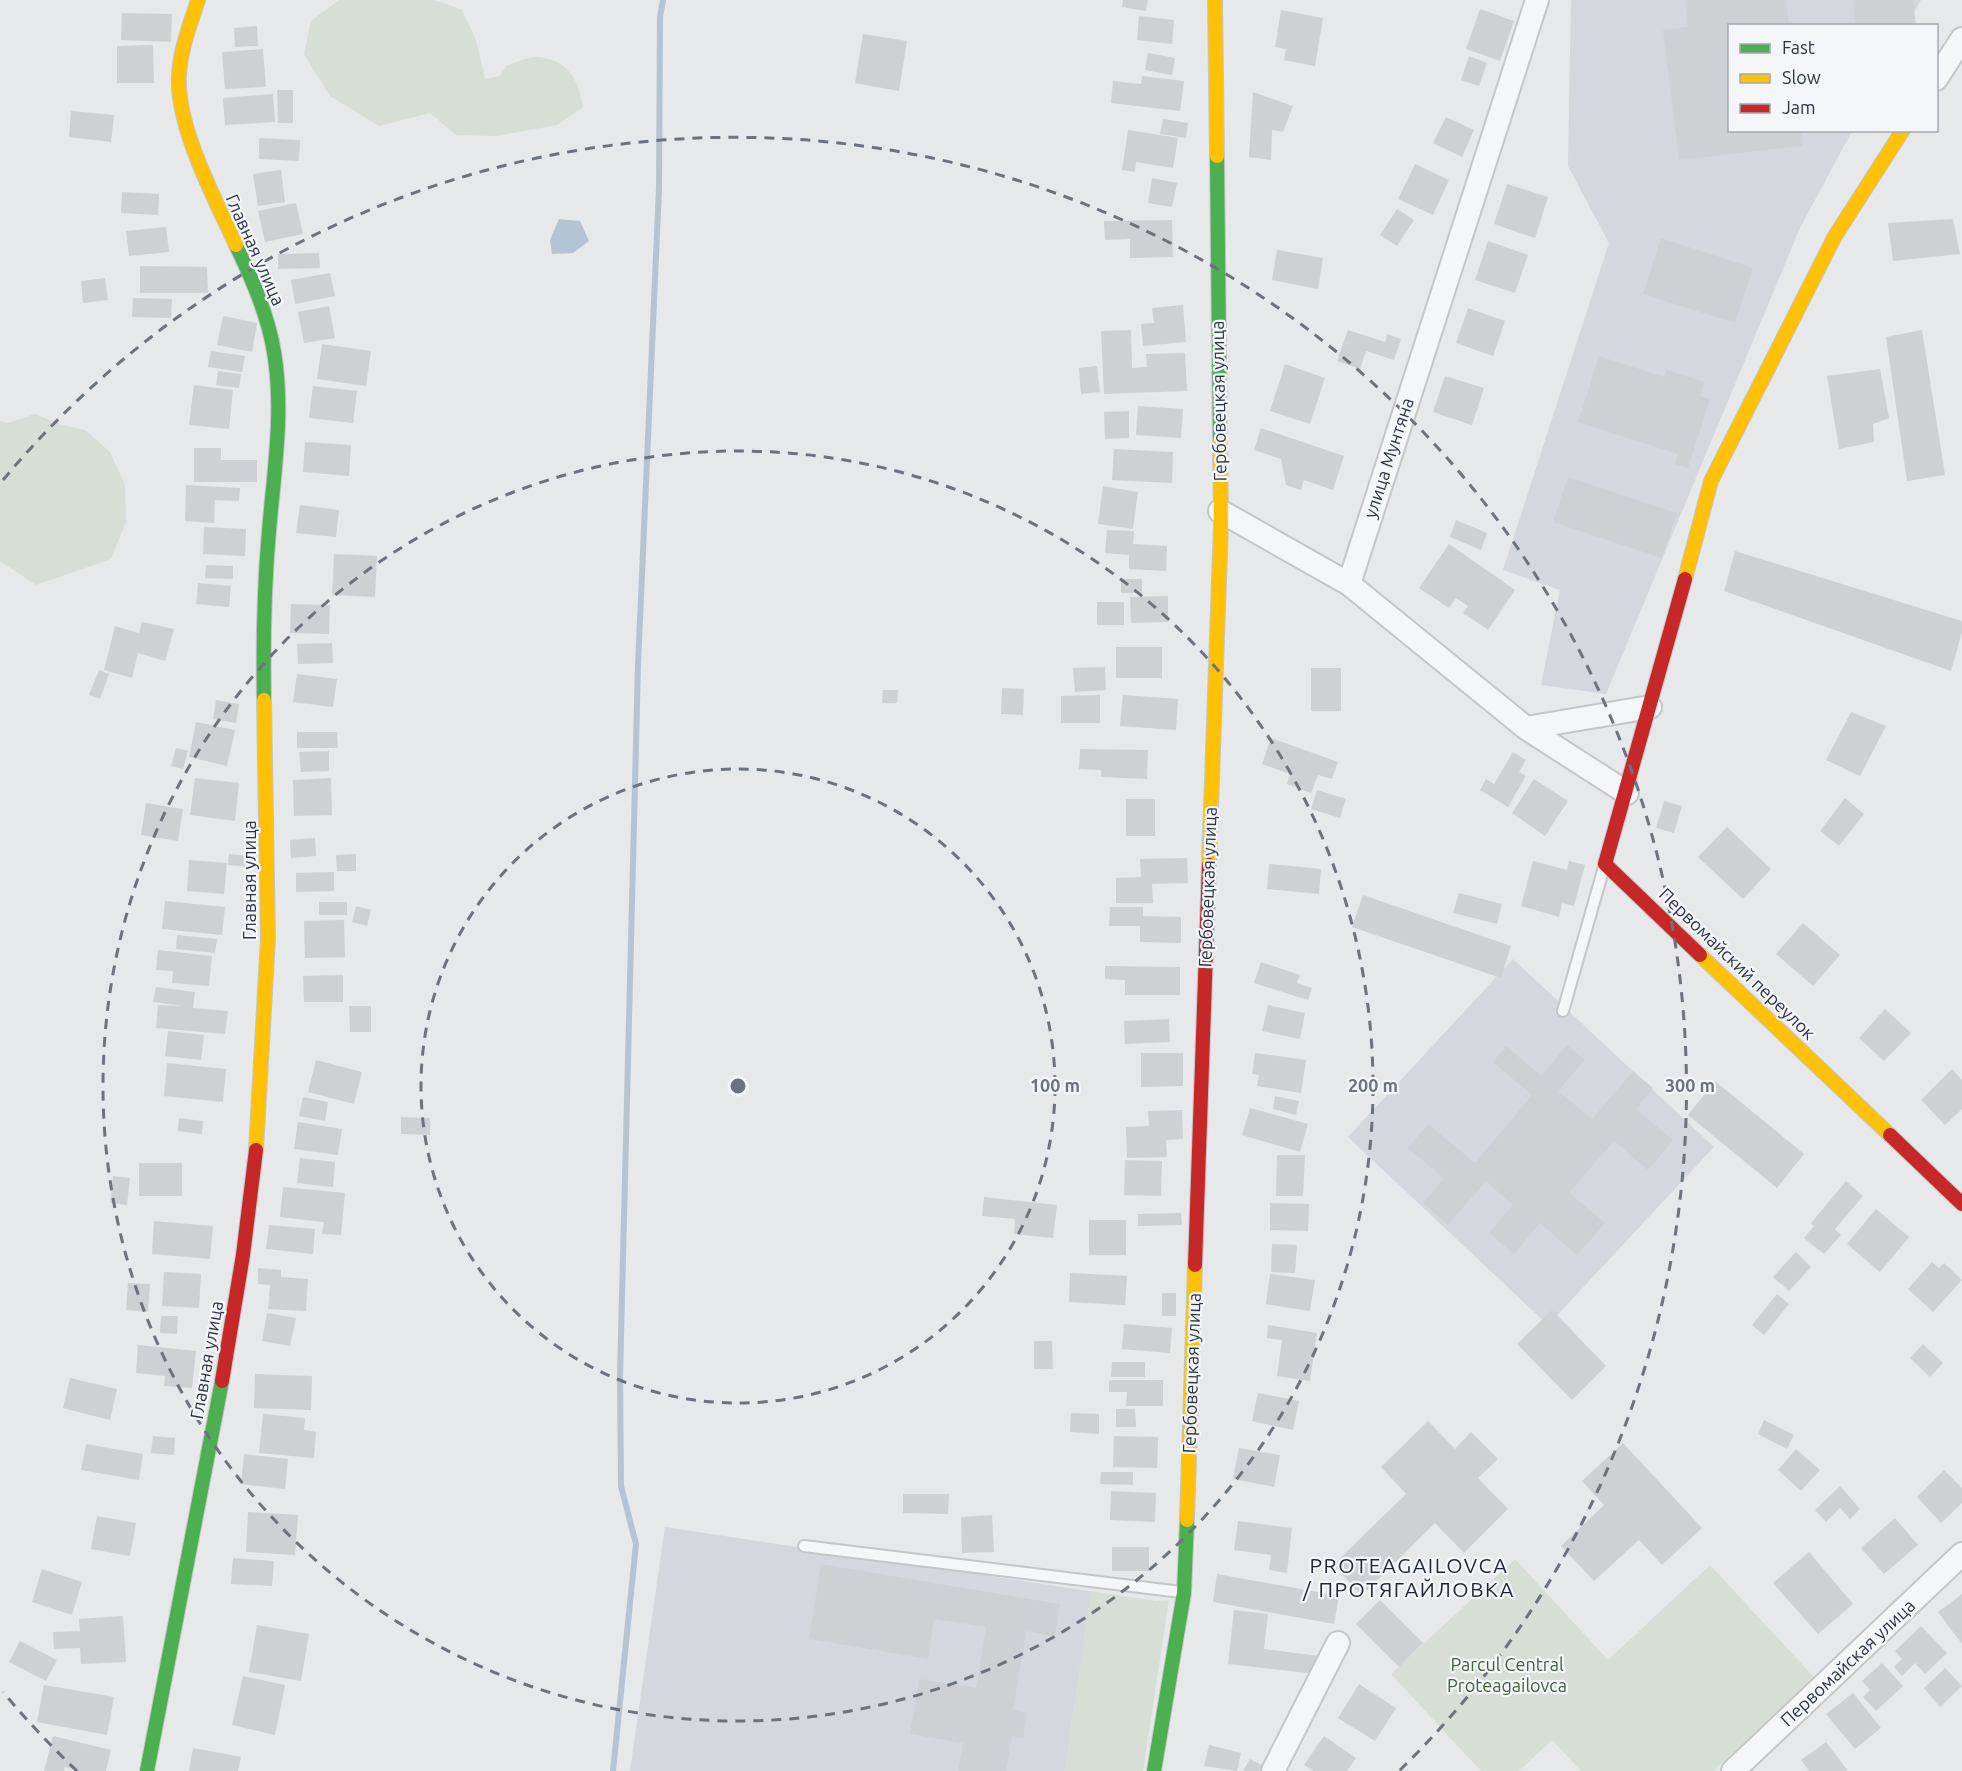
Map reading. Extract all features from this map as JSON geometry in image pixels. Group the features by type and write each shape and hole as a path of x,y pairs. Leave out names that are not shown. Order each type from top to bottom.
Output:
{"street":[{"name":"Главная улица","path":"147,1771 211,1443 243,1254 258,1124 266,1015 269,914 264,613 276,441 276,356 271,331 253,281 207,186 184,111 179,88 181,65 186,36 198,0"},
{"name":"Гербовецкая улица","path":"1154,1771 1184,1593 1220,511 1215,0"},
{"name":"улица Мунтяна","path":"1349,584 1537,0"},
{"path":"1938,76 1962,39"},
{"path":"1605,864 1627,793 1711,481 1835,236 1902,132"},
{"path":"1220,511 1349,584 1526,728 1627,793"},
{"path":"1526,728 1650,707"},
{"name":"Первомайский переулок","path":"1605,864 1962,1204"},
{"name":"Первомайская улица","path":"1733,1771 1962,1554"},
{"path":"1273,1771 1338,1643"}],"lane":[{"path":"1563,1011 1605,864"},
{"path":"804,1546 1184,1593"}],"shaded area":[{"path":"1571,0 1921,0 1908,24 1728,24 1728,132 1851,132 1800,228 1606,694 1541,685 1560,590 1503,570 1609,243 1568,166"},
{"path":"1513,959 1714,1147 1548,1325 1348,1137"},
{"path":"665,1527 1155,1601 1128,1771 630,1771"}],"green space":[{"path":"339,0 435,0 462,10 476,40 485,79 500,76 506,66 527,59 539,57 549,59 565,67 575,80 583,107 557,125 496,136 456,135 430,113 379,126 330,96 304,54 311,21"},
{"path":"35,414 62,425 85,430 110,452 125,485 126,522 111,559 36,585 0,561 0,421 8,423"},
{"name":"Parcul Central Proteagailovca","path":"1515,1559 1608,1660 1710,1565 1814,1677 1713,1771 1581,1771 1552,1740 1519,1771 1481,1771 1391,1674"},
{"path":"1091,1591 1155,1601 1169,1600 1143,1771 1064,1771"}],"water":[{"path":"559,219 580,221 589,241 573,253 552,254 550,240"}],"building":[{"path":"1123,0 1148,0 1146,11 1122,7"},
{"path":"1685,0 1786,0 1789,24 1728,24 1728,132 1801,132 1803,146 1679,160 1663,30 1688,27"},
{"path":"1853,0 1913,0 1916,24 1855,24"},
{"path":"1480,9 1514,21 1500,61 1466,49"},
{"path":"1281,10 1323,18 1315,66 1284,60 1286,49 1275,47"},
{"path":"122,13 172,14 171,42 121,40"},
{"path":"1139,16 1174,20 1172,44 1137,40"},
{"path":"257,26 258,46 235,47 234,28"},
{"path":"863,34 907,41 899,91 855,83"},
{"path":"153,45 154,83 117,83 117,46"},
{"path":"263,49 266,87 225,89 222,52"},
{"path":"1148,53 1175,58 1172,75 1145,70"},
{"path":"1469,56 1487,63 1479,86 1461,80"},
{"path":"1142,76 1184,81 1180,111 1111,103 1113,81 1141,84"},
{"path":"277,90 293,90 293,123 278,123"},
{"path":"1253,92 1293,106 1283,132 1272,130 1271,160 1249,157"},
{"path":"273,94 275,122 225,125 223,98"},
{"path":"71,111 114,115 111,142 69,137"},
{"path":"1446,117 1474,130 1462,157 1433,143"},
{"path":"1163,119 1188,123 1186,138 1160,134"},
{"path":"1128,130 1178,138 1173,168 1136,162 1135,172 1122,170"},
{"path":"259,138 300,140 299,161 259,159"},
{"path":"1415,164 1449,180 1433,215 1398,199"},
{"path":"281,170 285,202 258,206 253,174"},
{"path":"1152,178 1177,183 1172,207 1148,203"},
{"path":"1507,184 1548,197 1535,238 1494,224"},
{"path":"122,192 159,194 158,215 121,213"},
{"path":"296,203 303,234 265,242 258,211"},
{"path":"1397,209 1414,220 1397,246 1380,235"},
{"path":"1953,219 1960,254 1893,261 1888,223"},
{"path":"1172,220 1173,257 1130,258 1130,239 1105,240 1104,221"},
{"path":"166,227 169,252 129,256 126,231"},
{"path":"1661,238 1753,268 1735,323 1643,294"},
{"path":"1488,241 1528,255 1515,293 1475,280"},
{"path":"1277,250 1323,258 1318,289 1272,280"},
{"path":"319,253 320,268 278,269 278,254"},
{"path":"140,266 207,267 208,293 140,293"},
{"path":"330,273 335,296 295,304 291,280"},
{"path":"105,278 108,300 83,303 81,281"},
{"path":"133,298 172,299 171,318 132,317"},
{"path":"1183,305 1186,342 1143,346 1141,324 1154,323 1152,308"},
{"path":"329,306 335,338 304,343 298,312"},
{"path":"1468,308 1505,321 1493,356 1456,343"},
{"path":"223,316 257,323 252,352 217,345"},
{"path":"1131,330 1132,368 1147,367 1146,354 1185,353 1187,391 1104,394 1101,331"},
{"path":"1348,330 1385,342 1387,334 1401,339 1394,360 1366,351 1360,369 1337,361"},
{"path":"1922,330 1945,475 1907,481 1886,337"},
{"path":"322,344 371,351 366,386 317,379"},
{"path":"211,351 245,356 242,372 208,367"},
{"path":"1599,356 1664,377 1667,370 1704,382 1700,396 1710,399 1688,468 1675,464 1678,454 1578,422"},
{"path":"1285,364 1325,378 1310,424 1270,411"},
{"path":"1097,366 1100,392 1081,394 1079,368"},
{"path":"1880,369 1889,418 1873,424 1874,442 1839,449 1827,376"},
{"path":"218,371 241,374 239,388 216,385"},
{"path":"1445,376 1484,388 1472,425 1433,412"},
{"path":"194,385 233,390 229,429 189,425"},
{"path":"313,386 357,391 353,423 309,418"},
{"path":"1138,406 1183,409 1181,438 1136,435"},
{"path":"1129,411 1129,438 1105,439 1104,412"},
{"path":"1261,428 1344,456 1333,490 1304,480 1301,490 1286,485 1281,459 1254,450"},
{"path":"305,442 351,445 349,476 303,472"},
{"path":"194,448 221,448 221,460 257,460 257,482 194,482"},
{"path":"1114,449 1173,452 1172,483 1112,480"},
{"path":"1568,477 1677,513 1662,558 1553,522"},
{"path":"186,485 240,488 239,501 215,500 214,523 185,521"},
{"path":"1103,486 1138,492 1133,529 1098,524"},
{"path":"300,505 339,510 336,537 296,533"},
{"path":"1456,520 1487,533 1481,550 1450,537"},
{"path":"204,527 246,529 245,556 203,554"},
{"path":"1107,530 1134,531 1133,544 1167,546 1166,571 1129,569 1129,555 1105,553"},
{"path":"1449,544 1515,590 1488,630 1463,613 1468,606 1456,598 1449,608 1419,588"},
{"path":"1735,551 1962,621 1962,632 1951,671 1724,591"},
{"path":"334,554 377,556 375,597 332,595"},
{"path":"206,565 233,566 233,579 205,578"},
{"path":"1121,579 1142,579 1142,593 1121,593"},
{"path":"198,583 231,586 229,607 196,604"},
{"path":"1168,596 1168,622 1131,623 1130,597"},
{"path":"1097,602 1124,602 1124,625 1097,625"},
{"path":"291,604 330,605 329,634 290,633"},
{"path":"142,622 174,629 165,661 138,653 132,678 104,670 115,626 139,633"},
{"path":"332,643 333,663 298,664 297,644"},
{"path":"1116,647 1162,647 1162,678 1116,678"},
{"path":"1105,667 1106,690 1075,692 1073,668"},
{"path":"1311,668 1341,668 1341,711 1311,711"},
{"path":"99,670 109,674 100,699 89,695"},
{"path":"297,674 337,679 333,707 293,702"},
{"path":"1002,688 1024,689 1023,715 1001,714"},
{"path":"883,690 898,690 897,703 882,703"},
{"path":"1100,695 1100,723 1061,723 1061,696"},
{"path":"1123,695 1178,699 1176,730 1120,726"},
{"path":"216,700 239,704 236,723 213,719"},
{"path":"1851,712 1886,726 1860,776 1826,760"},
{"path":"196,722 235,730 227,766 189,757"},
{"path":"297,732 337,732 338,748 297,748"},
{"path":"1271,738 1338,762 1332,779 1318,775 1311,793 1287,784 1290,774 1262,764"},
{"path":"176,748 188,751 183,769 171,766"},
{"path":"1080,749 1148,750 1147,779 1101,777 1101,770 1079,769"},
{"path":"329,751 329,771 301,772 299,752"},
{"path":"1513,752 1526,760 1519,772 1526,776 1508,807 1480,790 1486,779 1494,784"},
{"path":"195,778 239,783 235,821 190,815"},
{"path":"331,778 332,815 294,816 293,780"},
{"path":"1534,779 1568,801 1545,836 1512,813"},
{"path":"1317,790 1346,799 1340,818 1311,809"},
{"path":"1845,798 1864,814 1839,846 1820,831"},
{"path":"1126,799 1155,799 1155,836 1126,836"},
{"path":"1664,801 1682,806 1674,833 1656,828"},
{"path":"146,803 183,809 178,841 141,835"},
{"path":"1727,827 1771,869 1743,899 1698,857"},
{"path":"315,838 316,856 291,858 290,840"},
{"path":"229,854 251,856 251,867 228,865"},
{"path":"356,854 356,871 337,871 336,855"},
{"path":"1187,858 1188,883 1152,884 1153,903 1116,903 1116,878 1141,877 1140,859"},
{"path":"189,860 227,863 224,894 187,891"},
{"path":"1533,861 1567,870 1569,861 1585,865 1574,906 1562,903 1559,917 1521,906"},
{"path":"1269,864 1321,869 1319,894 1267,889"},
{"path":"334,872 334,891 296,892 296,873"},
{"path":"1459,893 1502,904 1497,924 1453,913"},
{"path":"1363,895 1511,946 1501,978 1352,927"},
{"path":"165,901 225,907 222,935 162,929"},
{"path":"319,902 347,902 347,915 319,915"},
{"path":"356,906 371,910 367,926 352,922"},
{"path":"1110,907 1143,907 1143,916 1181,917 1181,943 1140,942 1140,926 1109,926"},
{"path":"344,920 345,957 305,958 304,921"},
{"path":"1803,923 1840,955 1813,986 1776,954"},
{"path":"177,935 217,939 215,953 176,949"},
{"path":"158,950 212,956 209,986 172,983 173,971 156,970"},
{"path":"1261,962 1300,975 1297,983 1312,988 1308,1000 1254,983"},
{"path":"1105,966 1180,967 1180,995 1125,995 1125,980 1105,979"},
{"path":"343,975 343,1002 304,1002 303,976"},
{"path":"156,987 195,992 193,1008 228,1011 225,1034 156,1028 158,1005 183,1006 153,1002"},
{"path":"1268,1005 1305,1013 1300,1039 1262,1031"},
{"path":"349,1006 371,1006 371,1032 350,1032"},
{"path":"1885,1009 1911,1033 1884,1061 1859,1038"},
{"path":"1169,1019 1170,1042 1125,1044 1124,1021"},
{"path":"168,1031 204,1035 201,1060 165,1056"},
{"path":"1567,1045 1585,1060 1558,1091 1592,1119 1633,1071 1653,1088 1636,1109 1673,1140 1648,1170 1614,1141 1569,1193 1605,1223 1577,1255 1540,1223 1514,1254 1489,1233 1513,1205 1486,1181 1448,1225 1423,1203 1444,1178 1408,1148 1428,1124 1475,1163 1532,1095 1493,1062 1506,1046 1541,1076"},
{"path":"1141,1053 1183,1053 1183,1086 1141,1087"},
{"path":"1255,1053 1306,1060 1301,1093 1257,1086 1259,1075 1252,1074"},
{"path":"316,1060 362,1072 354,1104 308,1092"},
{"path":"167,1063 226,1069 223,1102 164,1096"},
{"path":"1952,1069 1962,1080 1962,1109 1945,1125 1921,1100"},
{"path":"1715,1081 1804,1154 1777,1188 1688,1115"},
{"path":"1275,1096 1299,1101 1296,1115 1273,1109"},
{"path":"303,1097 328,1102 325,1121 299,1116"},
{"path":"1250,1108 1308,1124 1300,1152 1242,1135"},
{"path":"1182,1110 1183,1139 1166,1140 1167,1157 1127,1158 1126,1127 1149,1126 1148,1111"},
{"path":"401,1117 430,1118 430,1135 401,1134"},
{"path":"179,1118 203,1121 202,1134 178,1131"},
{"path":"298,1122 342,1129 338,1155 294,1149"},
{"path":"1277,1155 1305,1155 1303,1196 1276,1196"},
{"path":"300,1158 335,1162 333,1187 297,1183"},
{"path":"1125,1160 1162,1161 1161,1196 1124,1195"},
{"path":"139,1163 182,1163 182,1196 139,1196"},
{"path":"113,1176 130,1178 127,1205 110,1203"},
{"path":"1846,1181 1863,1196 1835,1229 1841,1235 1824,1254 1804,1238 1814,1226 1811,1223"},
{"path":"283,1187 345,1193 341,1235 322,1234 324,1222 280,1217"},
{"path":"984,1197 1057,1205 1053,1238 1014,1234 1015,1219 982,1216"},
{"path":"1270,1203 1309,1204 1308,1231 1270,1230"},
{"path":"1876,1209 1909,1237 1880,1272 1847,1244"},
{"path":"1181,1213 1182,1225 1138,1226 1138,1214"},
{"path":"1089,1220 1126,1220 1126,1255 1089,1255"},
{"path":"154,1221 213,1226 210,1259 152,1254"},
{"path":"269,1225 315,1229 313,1254 266,1249"},
{"path":"1272,1244 1297,1245 1295,1273 1271,1272"},
{"path":"1796,1252 1811,1267 1789,1291 1773,1277"},
{"path":"1932,1262 1939,1268 1944,1263 1962,1280 1933,1312 1908,1289"},
{"path":"258,1268 281,1270 281,1277 308,1279 306,1311 268,1309 270,1285 258,1284"},
{"path":"164,1272 201,1274 199,1308 162,1306"},
{"path":"1070,1273 1127,1276 1125,1305 1069,1302"},
{"path":"1270,1274 1315,1280 1310,1311 1266,1304"},
{"path":"128,1283 150,1284 148,1312 126,1310"},
{"path":"1162,1293 1176,1293 1176,1316 1162,1316"},
{"path":"1777,1294 1789,1304 1764,1335 1752,1325"},
{"path":"1552,1310 1606,1366 1572,1400 1517,1344"},
{"path":"267,1313 296,1318 290,1346 262,1341"},
{"path":"161,1316 178,1316 177,1334 160,1333"},
{"path":"1124,1324 1172,1328 1170,1353 1122,1349"},
{"path":"1268,1325 1317,1333 1310,1381 1277,1376 1282,1340 1267,1338"},
{"path":"1034,1341 1052,1341 1053,1369 1034,1369"},
{"path":"1923,1344 1943,1363 1930,1377 1910,1358"},
{"path":"138,1345 196,1351 192,1388 164,1386 165,1376 136,1373"},
{"path":"1112,1362 1145,1362 1145,1377 1111,1377"},
{"path":"255,1374 312,1376 311,1410 254,1408"},
{"path":"70,1378 117,1389 110,1420 63,1408"},
{"path":"1109,1380 1163,1380 1163,1406 1126,1406 1127,1392 1109,1392"},
{"path":"1258,1393 1299,1401 1293,1430 1252,1421"},
{"path":"1116,1409 1135,1409 1136,1427 1116,1427"},
{"path":"1071,1413 1099,1414 1099,1434 1070,1432"},
{"path":"263,1414 305,1418 304,1430 316,1432 314,1458 259,1453"},
{"path":"1764,1420 1794,1435 1787,1449 1758,1434"},
{"path":"1428,1421 1455,1449 1471,1432 1498,1459 1478,1478 1508,1509 1464,1553 1435,1523 1362,1595 1333,1565 1406,1494 1381,1467"},
{"path":"153,1436 175,1438 174,1455 151,1453"},
{"path":"1114,1436 1158,1437 1157,1468 1113,1467"},
{"path":"1623,1443 1702,1528 1662,1565 1639,1540 1594,1581 1561,1546 1604,1505 1582,1481"},
{"path":"86,1444 143,1454 139,1480 81,1470"},
{"path":"1239,1448 1280,1455 1274,1487 1233,1479"},
{"path":"1796,1449 1820,1470 1801,1491 1778,1470"},
{"path":"244,1454 288,1459 285,1489 241,1484"},
{"path":"1944,1470 1962,1488 1962,1503 1941,1523 1917,1497"},
{"path":"1101,1472 1133,1472 1133,1485 1100,1484"},
{"path":"1840,1486 1860,1509 1850,1519 1840,1508 1826,1522 1815,1510"},
{"path":"1111,1491 1156,1493 1155,1522 1110,1520"},
{"path":"903,1494 949,1494 948,1514 903,1513"},
{"path":"248,1512 298,1515 295,1555 246,1552"},
{"path":"992,1515 994,1552 962,1553 961,1517"},
{"path":"97,1516 136,1523 130,1556 91,1549"},
{"path":"1895,1518 1918,1545 1884,1574 1861,1548"},
{"path":"1238,1521 1292,1528 1287,1573 1269,1570 1271,1555 1234,1550"},
{"path":"1112,1547 1149,1547 1149,1571 1112,1571"},
{"path":"1809,1552 1853,1604 1818,1634 1773,1583"},
{"path":"233,1558 274,1561 272,1586 231,1584"},
{"path":"821,1564 1060,1604 1055,1636 1026,1631 1013,1710 1027,1713 1023,1738 1012,1736 1006,1771 958,1771 963,1743 910,1734 919,1679 976,1688 986,1627 934,1619 928,1659 809,1639"},
{"path":"42,1569 82,1582 72,1615 32,1602"},
{"path":"1217,1574 1339,1596 1334,1624 1213,1602"},
{"path":"1962,1594 1962,1644 1938,1612"},
{"path":"1380,1600 1423,1643 1399,1667 1356,1624"},
{"path":"1234,1610 1268,1614 1264,1649 1319,1656 1317,1674 1228,1664"},
{"path":"123,1616 126,1662 81,1664 80,1648 54,1649 53,1632 80,1631 79,1619"},
{"path":"257,1625 309,1634 301,1681 249,1672"},
{"path":"1921,1626 1947,1653 1925,1674 1915,1663 1902,1676 1894,1667 1902,1659 1895,1651"},
{"path":"20,1641 57,1660 46,1681 9,1662"},
{"path":"1882,1663 1903,1686 1876,1711 1863,1697 1870,1690 1862,1681"},
{"path":"1945,1668 1962,1686 1940,1707 1924,1688"},
{"path":"243,1676 285,1685 275,1735 232,1725"},
{"path":"1359,1684 1396,1708 1375,1741 1338,1718"},
{"path":"44,1685 114,1697 107,1735 37,1722"},
{"path":"1853,1693 1881,1728 1855,1749 1826,1714"},
{"path":"53,1736 111,1750 106,1771 80,1771 65,1767 64,1771 44,1771"},
{"path":"1324,1736 1356,1758 1347,1771 1314,1771 1304,1765"},
{"path":"1826,1742 1848,1771 1809,1771 1801,1760"},
{"path":"1209,1745 1241,1753 1237,1771 1204,1766"},
{"path":"193,1748 241,1757 238,1771 189,1771"},
{"path":"1250,1759 1262,1765 1259,1771 1243,1771"}],"waterway":[{"path":"613,1771 636,1544 621,1486 620,1376 638,665 659,188 660,17 663,0"}],"traffic: fast":[{"path":"1217,156 1220,441"},
{"path":"236,245 264,311 277,374 277,442 265,594 264,700"},
{"path":"147,1771 222,1381"},
{"path":"1154,1771 1184,1593 1187,1520"}],"traffic: slow":[{"path":"198,0 181,57 180,96 198,162 236,245"},
{"path":"1215,0 1217,156"},
{"path":"1685,579 1711,481 1835,236 1902,132"},
{"path":"1209,865 1221,524 1220,441"},
{"path":"256,1150 268,938 264,700"},
{"path":"1700,955 1890,1135"},
{"path":"1187,1520 1195,1265"}],"traffic: jam":[{"path":"1685,579 1605,864 1700,955"},
{"path":"1195,1265 1209,865"},
{"path":"1890,1135 1962,1204"},
{"path":"222,1381 243,1255 256,1150"}],"district":[{"name":"PROTEAGAILOVCA / ПРОТЯГАЙЛОВКА","path":"1409,1578"}]}
